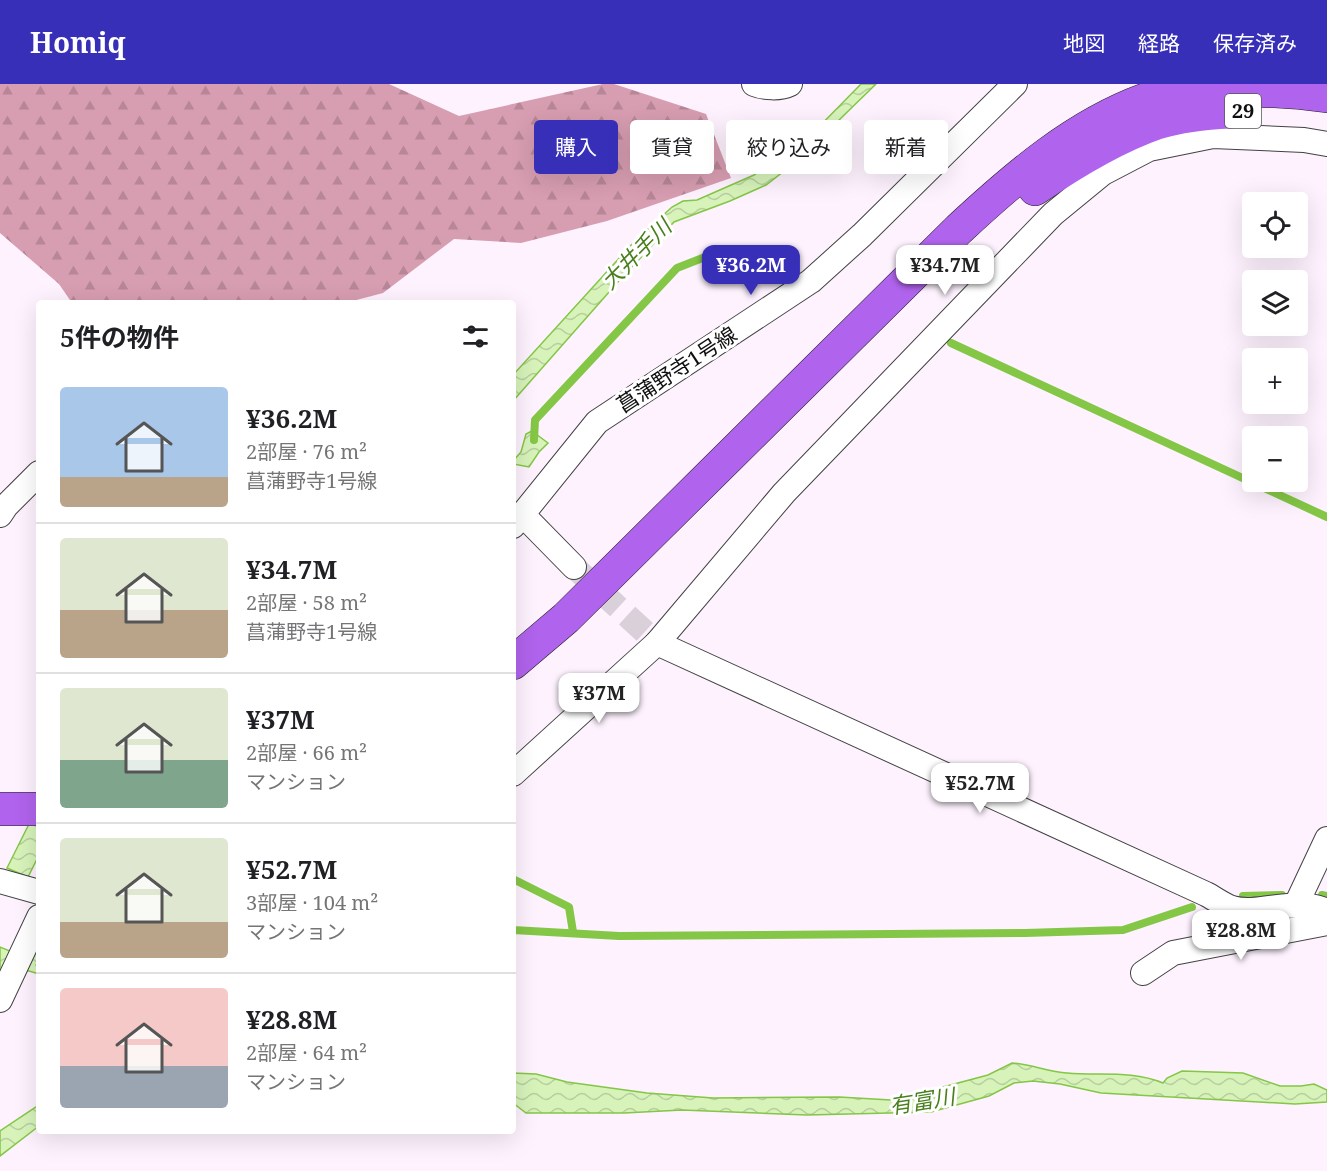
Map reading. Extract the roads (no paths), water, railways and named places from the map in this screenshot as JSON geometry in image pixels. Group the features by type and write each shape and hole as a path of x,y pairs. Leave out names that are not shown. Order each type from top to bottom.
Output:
{"highway":[{"name":"29","path":"1153,101 1229,90 1297,92 1327,96"},
{"name":"29","path":"1153,101 1203,114 1243,111 1327,118"},
{"path":"516,660 566,618 756,428 959,229 1003,189 1074,136 1112,114 1153,101"},
{"path":"516,679 576,629 971,237 1055,175 1126,136 1153,101"},
{"path":"0,809 36,809"},
{"path":"0,824 36,823"}],"street":[{"path":"754,84 783,87 790,84"},
{"name":"菖蒲野寺1号線","path":"518,520 597,422 811,280 862,235 1014,84"},
{"path":"516,771 657,643 792,484 1053,214 1103,172 1149,149 1213,136 1304,140 1327,144"},
{"path":"0,515 36,476"},
{"path":"518,520 574,567"},
{"path":"657,643 1206,894 1232,908 1253,909 1296,905 1317,906 1327,910"},
{"path":"1296,905 1327,839"},
{"path":"0,881 36,891"},
{"path":"0,999 36,923"},
{"path":"1143,973 1173,953 1327,923"}],"water":[{"path":"861,84 876,84 839,120 826,120"},
{"name":"大井手川","path":"780,174 766,185 674,222 516,398 516,372 633,243 672,207 683,201 697,200 754,175"},
{"path":"532,431 548,443 529,467 516,465 516,458 521,452 526,434"},
{"path":"36,810 36,861 28,877 7,868"},
{"path":"36,942 36,973 0,971 0,947 12,952"},
{"name":"有富川","path":"1012,1063 1079,1074 1139,1076 1163,1083 1167,1078 1182,1071 1243,1073 1280,1086 1314,1084 1327,1090 1327,1102 1295,1104 1101,1093 1033,1081 1014,1083 989,1096 931,1112 807,1115 682,1110 624,1113 526,1113 516,1105 516,1073 536,1074 567,1082 647,1093 713,1098 839,1097 891,1100 916,1099 932,1095 943,1087 988,1075"},
{"path":"36,1107 36,1128 0,1156 0,1131"}],"waterway":[{"path":"534,440 535,420 677,268 705,257 726,268 738,265 750,257 757,262 760,268 791,280"},
{"path":"951,343 1327,517"},
{"path":"516,880 569,907 573,932"},
{"path":"1243,896 1282,895"},
{"path":"1322,895 1327,896"},
{"path":"516,930 619,936 1025,933 1123,930 1192,907"}],"tunnel":[{"path":"574,567 657,643"}]}
